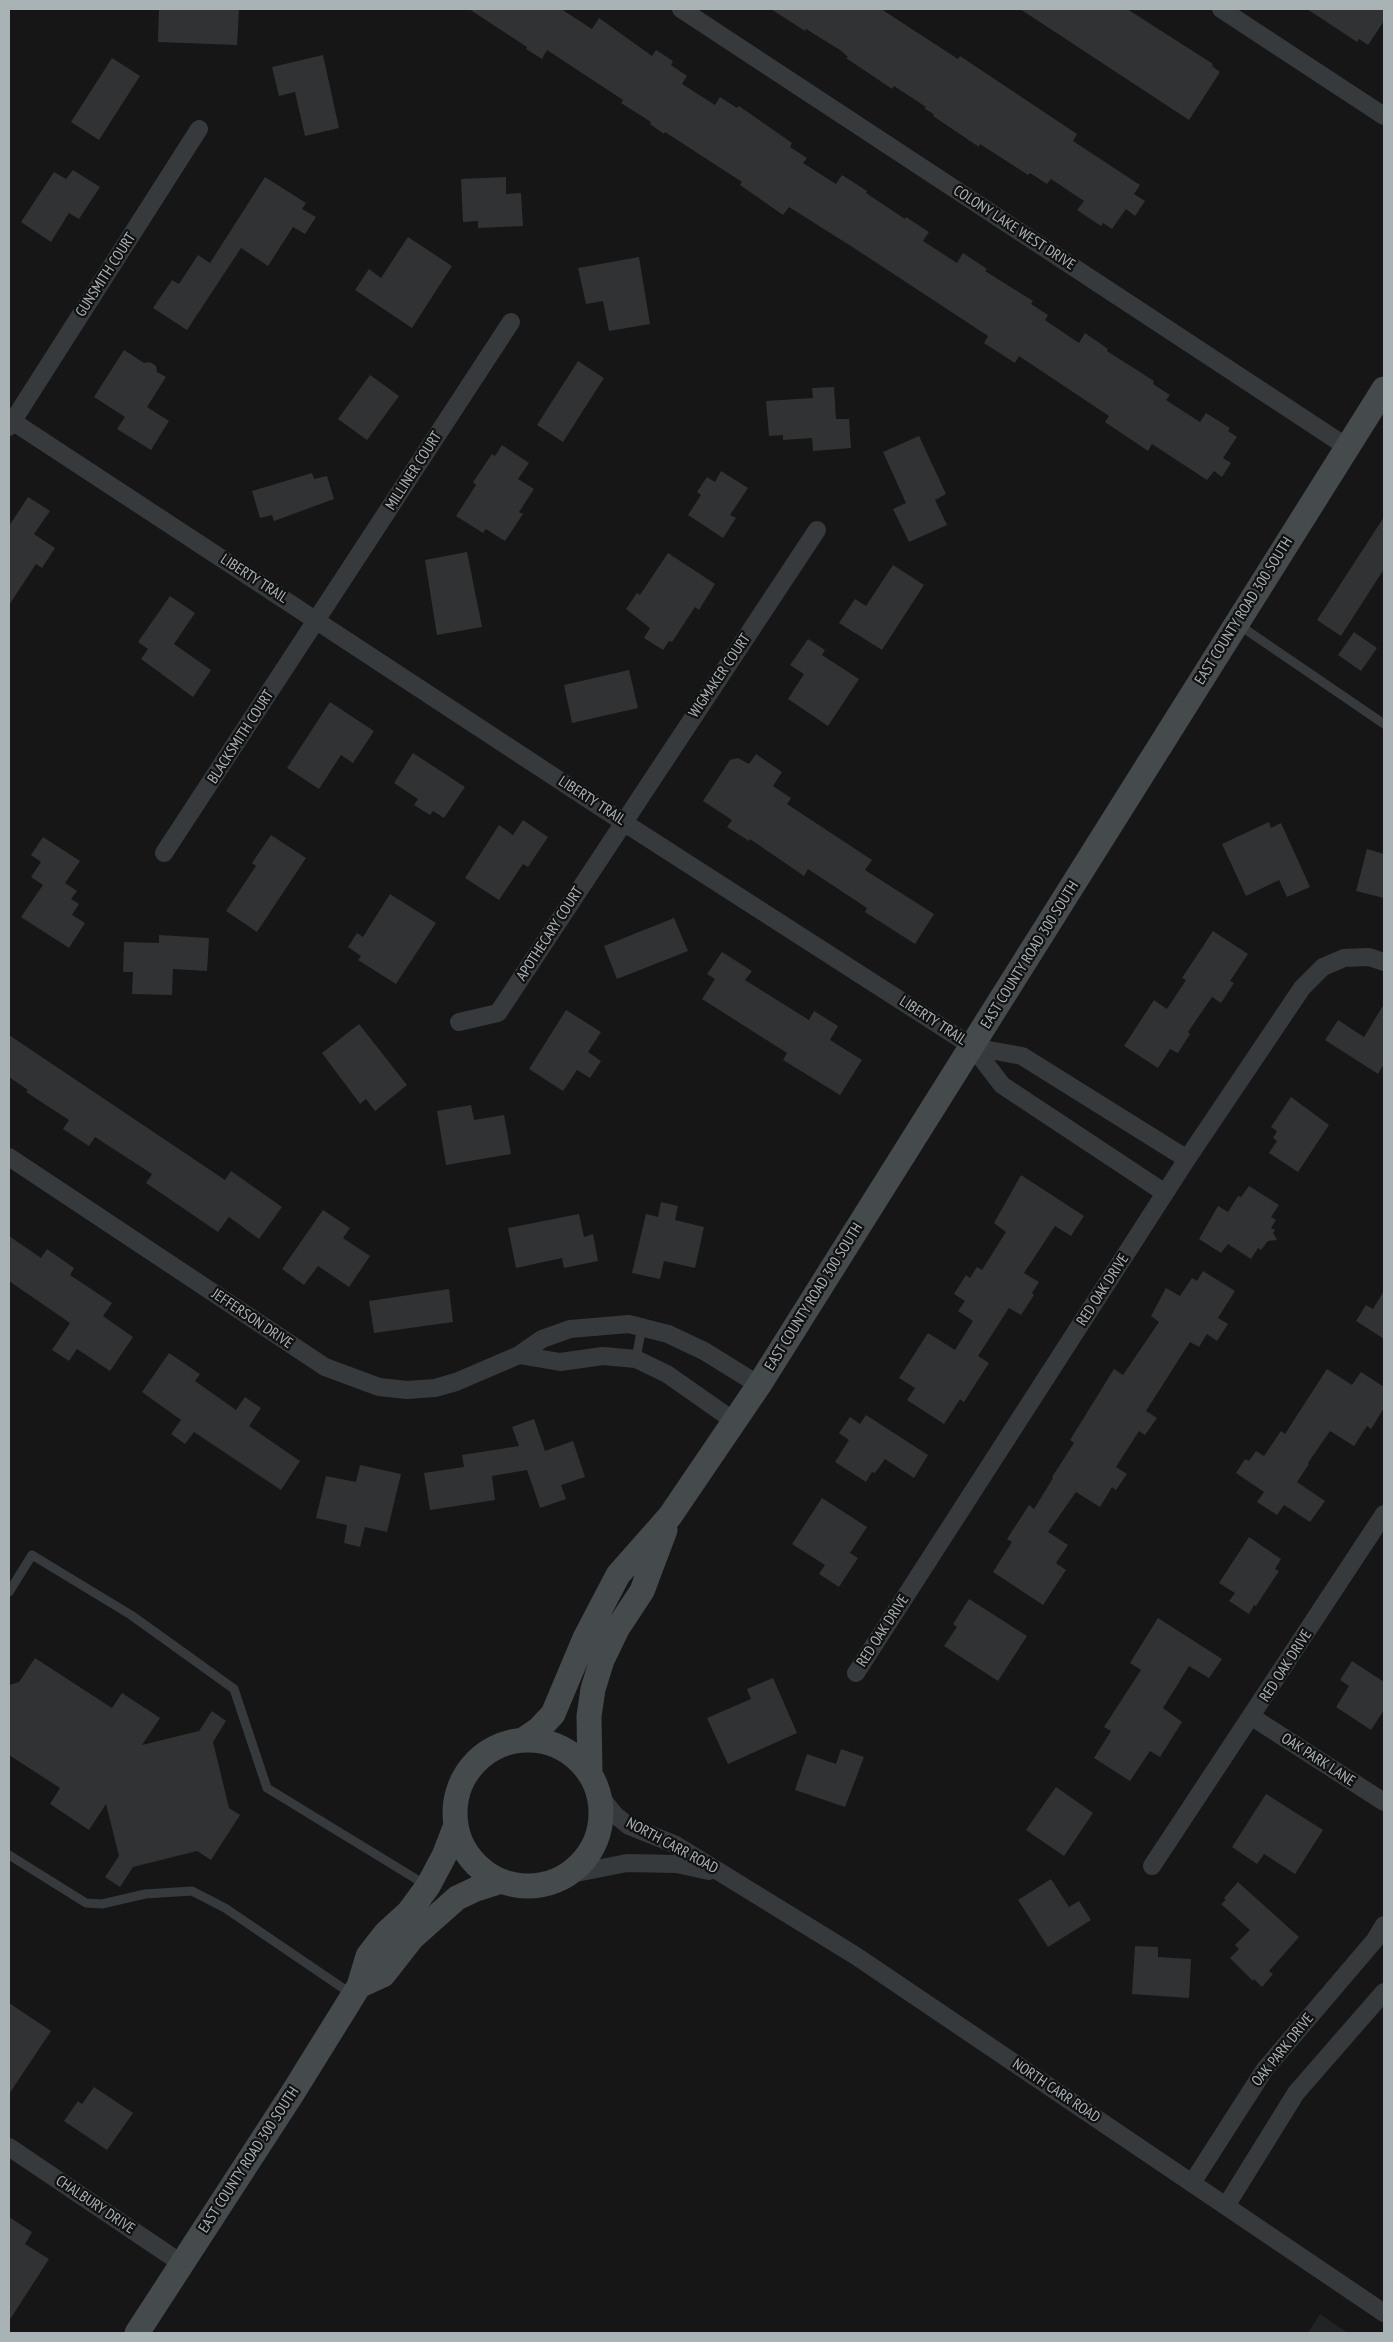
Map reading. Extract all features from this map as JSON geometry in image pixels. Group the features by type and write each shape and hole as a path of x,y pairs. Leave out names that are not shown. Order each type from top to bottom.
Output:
{"street":[{"name":"COLONY LAKE WEST DRIVE","path":"681,9 1347,447"},
{"path":"1221,9 1384,116"},
{"name":"GUNSMITH COURT","path":"10,422 199,129"},
{"name":"MILLINER COURT","path":"317,620 511,322"},
{"name":"EAST COUNTY ROAD 300 SOUTH","path":"524,1740 539,1729 553,1714 585,1638 618,1575 670,1516 759,1385 973,1047 1384,389"},
{"name":"LIBERTY TRAIL","path":"10,422 317,620 623,822 973,1047 1022,1056 1187,1159"},
{"name":"WIGMAKER COURT","path":"623,822 817,530"},
{"name":"BLACKSMITH COURT","path":"164,853 317,620"},
{"name":"APOTHECARY COURT","path":"459,1022 498,1012 623,822"},
{"name":"RED OAK DRIVE","path":"856,1673 1187,1159 1302,988 1323,968 1344,958 1369,956 1384,962"},
{"path":"973,1047 1002,1085 1165,1194"},
{"name":"JEFFERSON DRIVE","path":"9,1157 325,1367 348,1377 379,1386 407,1390 434,1388 456,1382 519,1355 542,1339 570,1329 607,1324 642,1326 668,1334 704,1351 759,1385"},
{"path":"519,1355 560,1362 604,1356 636,1360 666,1374 734,1421"},
{"name":"RED OAK DRIVE","path":"1152,1866 1384,1514"},
{"name":"EAST COUNTY ROAD 300 SOUTH","path":"595,1785 590,1716 593,1689 602,1660 617,1629 642,1591 670,1516"},
{"name":"OAK PARK LANE","path":"1252,1717 1384,1802"},
{"path":"524,1740 543,1741 562,1747 578,1759 595,1785 601,1819 596,1841 584,1860 566,1875 546,1884 523,1886 501,1881 480,1868 464,1848 456,1824 456,1804 461,1784 471,1767 486,1753 504,1744 524,1740"},
{"name":"NORTH CARR ROAD","path":"595,1785 615,1814 629,1826 674,1844 856,1956 1384,2313"},
{"name":"EAST COUNTY ROAD 300 SOUTH","path":"137,2333 292,2094 356,1990 368,1956 386,1933 409,1912 428,1886 444,1856 456,1824"},
{"name":"NORTH CARR ROAD","path":"566,1875 627,1863 657,1862 677,1864 725,1874"},
{"path":"356,1990 383,1975 412,1938 457,1898 476,1889 501,1881"},
{"name":"OAK PARK DRIVE","path":"1192,2183 1265,2069 1375,1940 1384,1925"},
{"path":"1226,2206 1296,2093 1384,1992"},
{"name":"CHALBURY DRIVE","path":"9,2147 182,2264"}],"lane":[{"path":"1236,624 1384,724"},
{"path":"636,1360 642,1326"},
{"path":"9,1592 32,1555 131,1615 234,1689 254,1755 267,1788 428,1886"},
{"path":"9,1855 86,1903 102,1904 145,1894 192,1891 225,1908 356,1990"}],"shaded area":[{"path":"1320,2314 1348,2333 1308,2333"}],"building":[{"path":"159,9 239,9 237,45 158,42"},
{"path":"469,9 561,9 592,29 599,18 652,56 656,50 673,61 671,65 687,76 682,84 715,105 720,97 737,108 739,106 792,143 790,147 807,158 803,163 836,184 842,175 867,191 866,193 905,219 906,217 929,232 923,241 957,263 963,253 987,269 985,271 1033,301 1031,304 1048,315 1045,320 1079,343 1085,333 1108,349 1107,351 1154,381 1153,384 1170,395 1166,400 1200,422 1206,413 1230,428 1228,431 1237,437 1223,458 1231,463 1222,477 1214,471 1207,480 1152,444 1148,451 1105,422 1109,416 1019,356 1015,363 984,343 988,336 854,248 789,207 783,215 740,185 742,182 665,132 664,134 650,124 651,122 621,103 623,100 547,50 542,59"},
{"path":"771,9 881,9 958,59 960,56 1077,134 1073,141 1140,185 1134,194 1145,201 1135,216 1126,209 1112,229 1103,223 1101,226 1077,210 1084,201 1051,179 1047,184 1030,173 1028,175 980,144 979,147 933,116 934,114 925,109 926,107 894,86 892,89 846,58 848,57 840,50 806,29 805,31"},
{"path":"1020,9 1127,9 1213,64 1212,66 1220,72 1189,120"},
{"path":"1307,9 1384,9 1384,21 1368,45 1359,39 1357,42"},
{"path":"323,55 339,128 305,136 295,92 279,96 272,67"},
{"path":"112,58 140,76 99,140 71,122"},
{"path":"73,170 100,187 79,219 69,213 51,242 21,222 54,172 66,179"},
{"path":"265,177 306,203 302,209 316,217 305,234 293,227 268,266 241,248 187,330 153,308 172,280 179,284 198,255 210,263"},
{"path":"506,177 506,194 521,193 523,226 478,228 478,221 463,222 461,179"},
{"path":"408,237 452,266 412,328 355,290 369,269 381,278"},
{"path":"639,257 650,324 609,331 603,301 586,304 578,268"},
{"path":"124,350 144,363 150,362 156,366 157,372 166,377 147,407 169,421 151,450 117,429 125,417 94,397"},
{"path":"578,361 604,378 563,442 537,425"},
{"path":"370,375 399,396 367,440 338,419"},
{"path":"834,387 836,419 849,419 851,448 813,451 812,438 783,440 783,435 769,436 766,401 813,398 812,388"},
{"path":"919,436 946,494 935,500 947,525 909,542 893,509 906,503 883,452"},
{"path":"502,445 529,463 518,479 534,489 519,512 523,514 505,541 486,529 483,533 456,516 476,485 473,482 492,454 495,456"},
{"path":"721,471 748,488 730,515 736,518 723,538 688,515 701,495 697,492 707,477 715,482"},
{"path":"312,473 314,479 327,476 334,499 274,521 272,515 260,518 252,491"},
{"path":"28,497 50,511 34,534 55,548 42,568 36,564 9,605 9,526"},
{"path":"1384,517 1384,569 1341,636 1317,620"},
{"path":"467,552 482,627 437,635 425,560"},
{"path":"668,553 715,584 699,610 695,607 672,642 669,641 663,650 644,638 650,628 626,609 637,593 640,595"},
{"path":"893,565 924,585 882,650 839,623 855,599 866,606"},
{"path":"170,596 195,613 174,644 211,670 193,697 141,659 148,649 138,642"},
{"path":"1354,632 1377,648 1361,671 1338,655"},
{"path":"808,639 825,650 822,655 859,679 828,726 788,699 804,674 790,665"},
{"path":"629,670 638,708 572,723 564,685"},
{"path":"330,702 374,731 353,763 341,755 319,789 287,768"},
{"path":"413,753 465,787 444,818 433,811 430,815 414,805 418,799 394,783"},
{"path":"756,754 782,772 773,786 791,798 787,804 872,860 865,870 934,914 915,944 865,912 867,908 808,869 804,876 750,839 749,841 727,827 732,820 703,801 730,760 738,758 749,764"},
{"path":"523,820 548,837 528,867 523,864 499,900 465,878 499,825 513,835"},
{"path":"1269,822 1271,828 1281,823 1310,887 1287,897 1279,880 1246,896 1222,844"},
{"path":"271,835 306,858 257,932 226,911 256,866 252,863"},
{"path":"43,837 80,861 65,883 77,891 71,899 79,904 72,915 85,923 69,948 21,917 43,885 31,877 41,862 31,855"},
{"path":"1367,849 1384,854 1384,898 1356,891"},
{"path":"390,894 436,923 396,984 358,960 361,956 348,947 357,933 363,937"},
{"path":"674,918 688,951 617,979 604,946"},
{"path":"1213,931 1248,954 1230,981 1234,983 1221,1003 1212,997 1188,1032 1190,1034 1178,1053 1170,1049 1158,1068 1124,1046 1154,1000 1167,1009 1186,980 1182,978"},
{"path":"159,935 209,938 207,971 173,969 172,995 132,994 133,972 123,972 124,942 159,943"},
{"path":"722,952 752,971 745,980 809,1020 814,1011 838,1026 830,1040 862,1060 840,1095 783,1060 787,1053 702,999 715,979 707,974"},
{"path":"1384,1004 1384,1064 1378,1074 1325,1040 1338,1020 1364,1037"},
{"path":"566,1010 601,1032 588,1052 601,1061 590,1078 577,1070 563,1091 529,1069"},
{"path":"359,1024 407,1085 375,1111 366,1099 360,1104 322,1053"},
{"path":"9,1035 225,1180 231,1171 282,1207 259,1239 229,1217 218,1232 146,1183 152,1174 95,1137 89,1146 63,1129 69,1120 26,1092 28,1090 9,1077"},
{"path":"1291,1097 1329,1125 1298,1172 1269,1153 1277,1141 1273,1138 1277,1131 1271,1127"},
{"path":"471,1105 474,1120 504,1115 511,1154 446,1165 437,1111"},
{"path":"1021,1175 1084,1216 1071,1236 1055,1226 1024,1273 1039,1282 1032,1293 1034,1295 1021,1315 1009,1308 978,1356 989,1363 964,1402 960,1399 944,1424 907,1400 915,1388 899,1378 928,1333 955,1350 973,1321 958,1311 965,1301 954,1294 966,1275 970,1278 977,1267 982,1270 1006,1232 994,1223"},
{"path":"1249,1186 1279,1205 1271,1217 1276,1220 1271,1228 1275,1230 1273,1233 1277,1240 1268,1241 1261,1250 1258,1248 1251,1259 1228,1244 1221,1253 1199,1239 1218,1206 1228,1212 1238,1196 1241,1197"},
{"path":"661,1202 678,1206 675,1220 704,1227 695,1268 664,1261 660,1279 632,1273 646,1214 658,1217"},
{"path":"323,1210 350,1228 343,1238 370,1256 349,1287 318,1266 304,1285 282,1269"},
{"path":"579,1214 584,1237 593,1234 598,1261 564,1268 562,1258 516,1268 508,1228"},
{"path":"9,1236 41,1258 47,1249 74,1268 70,1275 112,1303 103,1316 133,1337 110,1371 77,1349 69,1361 52,1350 70,1323 9,1281"},
{"path":"1203,1271 1235,1291 1218,1318 1228,1324 1217,1341 1207,1334 1199,1347 1190,1342 1146,1411 1157,1418 1145,1435 1139,1431 1116,1467 1127,1474 1116,1490 1112,1487 1100,1507 1076,1492 1048,1532 1068,1545 1056,1563 1066,1570 1043,1605 993,1572 1012,1542 1007,1539 1029,1505 1034,1509 1074,1443 1070,1440 1114,1369 1123,1375 1159,1322 1151,1316 1166,1288 1180,1296 1192,1278 1197,1281"},
{"path":"449,1289 453,1322 374,1333 369,1301"},
{"path":"1384,1291 1384,1339 1356,1321 1366,1305 1373,1309"},
{"path":"169,1353 200,1374 195,1381 236,1410 245,1397 261,1408 249,1426 300,1461 281,1490 194,1432 185,1444 171,1434 181,1420 142,1392"},
{"path":"1327,1369 1352,1385 1361,1372 1384,1387 1384,1408 1371,1429 1367,1426 1354,1446 1330,1431 1308,1463 1297,1482 1325,1501 1310,1522 1284,1505 1277,1515 1257,1502 1264,1492 1236,1473 1245,1459 1249,1461 1256,1451 1264,1456 1281,1431 1285,1434"},
{"path":"866,1415 928,1455 914,1478 885,1459 875,1473 872,1472 866,1482 835,1462 849,1440 839,1433 850,1417 860,1424"},
{"path":"534,1419 545,1451 573,1441 585,1477 561,1485 566,1499 540,1508 527,1470 492,1476 495,1500 430,1510 424,1473 464,1467 462,1455 519,1446 512,1427"},
{"path":"360,1465 401,1474 387,1532 365,1527 360,1547 344,1543 347,1525 316,1518 326,1476 356,1482"},
{"path":"822,1498 867,1527 850,1553 858,1558 839,1587 819,1574 825,1565 792,1544"},
{"path":"1249,1537 1281,1559 1275,1569 1279,1571 1249,1614 1229,1601 1235,1593 1219,1583"},
{"path":"969,1599 1027,1636 998,1681 944,1646 957,1627 953,1624"},
{"path":"1158,1618 1222,1659 1209,1678 1189,1666 1163,1708 1182,1722 1160,1757 1150,1751 1130,1781 1094,1758 1111,1731 1104,1727 1141,1670 1130,1663"},
{"path":"35,1658 112,1708 122,1693 160,1718 142,1745 199,1731 212,1711 226,1721 213,1742 229,1808 240,1815 211,1860 197,1851 133,1867 120,1887 105,1877 119,1856 106,1804 89,1830 50,1804 60,1788 9,1755 9,1685 19,1682"},
{"path":"1352,1661 1384,1682 1384,1710 1371,1730 1336,1707 1349,1686 1340,1680"},
{"path":"773,1678 797,1733 728,1764 707,1718 751,1699 747,1689"},
{"path":"841,1749 864,1757 845,1807 795,1790 807,1754 836,1764"},
{"path":"1056,1787 1093,1813 1064,1856 1026,1830"},
{"path":"1266,1794 1323,1830 1295,1874 1264,1854 1257,1864 1232,1847"},
{"path":"1051,1879 1069,1907 1079,1901 1091,1920 1048,1947 1018,1900"},
{"path":"1238,1882 1299,1937 1269,1971 1273,1974 1262,1987 1254,1979 1253,1981 1230,1958 1239,1949 1235,1945 1250,1930 1221,1904 1226,1900 1224,1898"},
{"path":"1135,1946 1158,1947 1158,1957 1191,1959 1189,1998 1132,1994"},
{"path":"9,2003 51,2031 9,2094"},
{"path":"94,2087 133,2113 107,2150 64,2121 78,2101 82,2104"},
{"path":"9,2217 32,2232 25,2244 49,2259 9,2321"}]}
